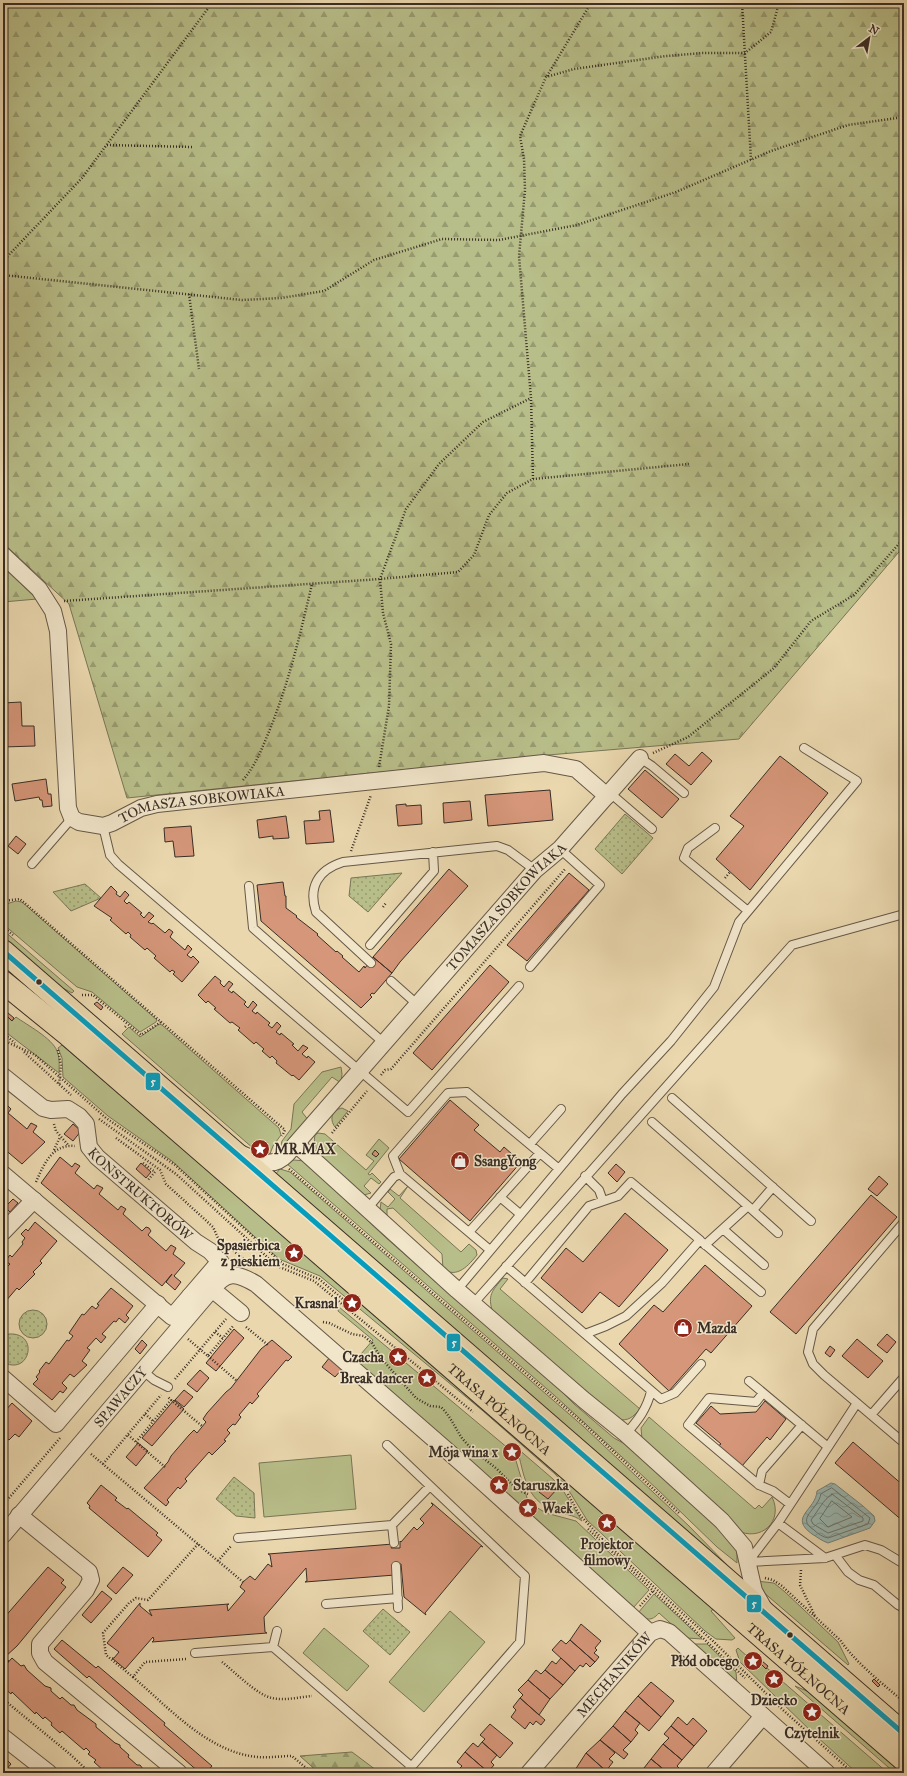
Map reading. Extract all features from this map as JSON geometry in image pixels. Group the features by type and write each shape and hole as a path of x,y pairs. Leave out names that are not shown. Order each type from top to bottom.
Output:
{"main road":[{"name":"TRASA PÓŁNOCNA","path":"3,951 234,1150 904,1734"},
{"name":"TRASA PÓŁNOCNA","path":"3,982 66,1034 904,1760"}],"street":[{"path":"3,555 39,589 53,610 58,631 68,808 72,818"},
{"name":"TOMASZA SOBKOWIAKA","path":"281,1161 536,870 560,849 640,758"},
{"name":"TOMASZA SOBKOWIAKA","path":"72,818 79,822 103,826 146,807 544,763 576,770 609,795"},
{"name":"KONSTRUKTORÓW","path":"3,1076 43,1108 51,1110 68,1109 79,1116 86,1124 89,1147 97,1157 220,1261 231,1274"},
{"name":"TRASA PÓŁNOCNA","path":"296,1144 457,1290 584,1400 626,1434 722,1520 744,1547 754,1591 766,1613"},
{"path":"234,1150 261,1162 272,1163 281,1161"},
{"path":"3,1174 172,1317 212,1289 220,1280 231,1274 246,1278 256,1284 467,1468 650,1633"},
{"path":"3,1232 32,1198"},
{"name":"SPAWACZY","path":"3,1535 142,1370 195,1300 220,1261"},
{"path":"212,1289 241,1321"},
{"path":"3,1378 56,1424 158,1304"},
{"path":"19,1515 89,1572 91,1580 86,1590 40,1644 40,1653 45,1662 179,1773"},
{"name":"MECHANIKÓW","path":"529,1773 650,1633 660,1629 669,1632 827,1773"},
{"path":"714,1773 763,1716"},
{"path":"3,1737 49,1773"}],"lane":[{"path":"457,1290 622,1094 671,1041 714,987 739,922 858,781 804,748"},
{"path":"640,758 652,766 684,793"},
{"path":"609,795 652,829"},
{"path":"32,864 72,818"},
{"path":"103,826 110,855 118,864 408,1112 519,986"},
{"path":"715,828 688,848 684,858 748,911"},
{"path":"371,963 323,921 316,912 313,902 316,881 322,873 331,866 350,862 497,846 508,850 536,870"},
{"path":"530,967 600,885 560,849"},
{"path":"370,945 434,871 433,852"},
{"path":"249,886 253,928 384,1044"},
{"path":"473,1304 585,1176 792,945 904,914"},
{"path":"391,980 418,1005"},
{"path":"490,1250 400,1174 393,1156 448,1093 467,1092 559,1169"},
{"path":"672,1098 811,1221"},
{"path":"530,1144 561,1108"},
{"path":"652,1122 778,1232"},
{"path":"469,1232 540,1153"},
{"path":"368,1208 394,1177 400,1174"},
{"path":"585,1176 600,1190 603,1201"},
{"path":"525,1283 589,1206 618,1196 631,1182 761,1292"},
{"path":"585,1334 626,1316 702,1243 750,1208 773,1187"},
{"path":"500,1197 520,1214"},
{"path":"904,1222 813,1329 809,1340 808,1352 813,1364 904,1443"},
{"path":"723,1229 764,1265"},
{"path":"506,1266 660,1399 675,1393 701,1364"},
{"path":"142,1370 154,1380 168,1387"},
{"path":"871,1415 904,1377"},
{"path":"749,1381 828,1447"},
{"path":"626,1434 644,1413 651,1391"},
{"path":"763,1393 756,1402 709,1398 688,1425 759,1485 773,1491 790,1504"},
{"path":"749,1569 857,1403"},
{"path":"759,1485 762,1471 802,1425"},
{"path":"194,1656 215,1652 273,1647 327,1694 409,1770 520,1642 525,1576 387,1445"},
{"path":"238,1538 392,1525 430,1486"},
{"path":"778,1523 825,1558"},
{"path":"392,1525 394,1543"},
{"path":"749,1569 800,1560 825,1558 865,1545 882,1550 904,1564"},
{"path":"835,1555 848,1572 859,1580 874,1585 898,1605 904,1608"},
{"path":"396,1566 398,1608"},
{"path":"326,1604 398,1598"},
{"path":"273,1647 277,1631"}],"path":[{"path":"3,261 82,178 212,3"},
{"path":"533,479 531,398 521,298 519,256 525,190 524,158 520,136 546,77 591,3"},
{"path":"742,3 751,160"},
{"path":"546,77 574,68 666,56 703,53 745,53 771,32 779,3"},
{"path":"3,276 242,300 281,298 324,291 374,260 442,239 499,240 577,225 669,195 751,160 848,125 904,118"},
{"path":"107,145 192,147"},
{"path":"189,294 199,369"},
{"path":"350,862 352,851 376,782 389,706 391,644 383,613 380,579 406,509 439,464 483,422 531,398"},
{"path":"48,602 312,584 458,572 474,555 489,515 507,493 533,479 689,464"},
{"path":"640,758 688,737 774,668 811,621 854,595 904,538"},
{"path":"229,797 254,767 275,717 298,646 312,584"},
{"path":"332,1133 385,1070 391,1069 573,861"},
{"path":"3,901 20,899 285,1130 276,1147 275,1154 281,1161 583,1423 685,1518"},
{"path":"384,907 386,903"},
{"path":"83,996 93,995 141,1035 161,1022"},
{"path":"3,1033 15,1043"},
{"path":"3,1040 34,1055 106,1118 175,1166 283,1264 319,1279"},
{"path":"54,1046 60,1055 59,1085"},
{"path":"24,1052 76,1099"},
{"path":"93,1114 176,1174 277,1266 314,1281 478,1415"},
{"path":"56,1131 68,1146"},
{"path":"32,1198 43,1166 54,1150 60,1137"},
{"path":"116,1138 160,1170 166,1184 213,1228 219,1240"},
{"path":"54,1150 68,1146 89,1147"},
{"path":"138,1192 150,1176 155,1172 143,1163"},
{"path":"224,1244 255,1268"},
{"path":"3,1254 8,1258"},
{"path":"316,1318 328,1327"},
{"path":"208,1356 236,1323 241,1321 268,1345"},
{"path":"322,1322 329,1322 352,1334 364,1336 372,1343 381,1358 416,1398 430,1406 441,1407 454,1423 461,1436 479,1456 498,1470 504,1478 520,1491 528,1494"},
{"path":"214,1332 222,1338"},
{"path":"200,1349 237,1381"},
{"path":"136,1442 171,1399 202,1426"},
{"path":"145,1414 153,1421"},
{"path":"3,1505 65,1432"},
{"path":"128,1435 165,1467"},
{"path":"79,1444 243,1582"},
{"path":"566,1489 579,1514 606,1543 714,1642 783,1710 853,1773"},
{"path":"588,1529 706,1641"},
{"path":"218,1561 238,1538"},
{"path":"198,1544 148,1600 136,1598 129,1603 103,1633 106,1655 213,1743 234,1752 258,1757 292,1756 312,1773"},
{"path":"800,1560 800,1585 816,1618"},
{"path":"749,1569 773,1580 782,1586 840,1640 847,1651 904,1702"},
{"path":"215,1652 215,1656 271,1698 284,1699 327,1694"},
{"path":"133,1677 145,1662 194,1656"},
{"path":"3,1699 72,1755 90,1773"}],"green space":[{"path":"3,3 904,3 904,546 739,739 548,755 127,798 69,604 3,543"},
{"path":"3,567 37,599 3,602"},
{"path":"625,814 653,838 622,874 595,849"},
{"path":"402,873 368,912 349,896 351,878"},
{"path":"85,884 101,898 71,911 53,892"},
{"path":"16,901 22,902 157,1020 156,1022 140,1032 92,992 77,987 3,924 3,905"},
{"path":"3,930 74,991 72,993 55,984 3,941"},
{"path":"3,1013 12,1021 16,1017 50,1041 58,1054 59,1073 3,1030"},
{"path":"159,1024 162,1025 279,1128 281,1135 273,1146 270,1154 254,1149 122,1034 129,1027 140,1037"},
{"path":"62,1045 715,1608 711,1611 735,1638 732,1640 716,1639 705,1631 587,1520 566,1486 555,1474 483,1411 320,1276 279,1259 172,1161 108,1116 63,1077 62,1058 58,1048"},
{"path":"341,1067 341,1083 332,1077 302,1112 309,1121 279,1153 282,1141 291,1129 294,1104 322,1072"},
{"path":"342,1108 348,1111 335,1127 332,1121 332,1115"},
{"path":"318,1133 325,1134 366,1170 374,1161 366,1155 379,1139 389,1148 368,1174 370,1175 372,1173 381,1182 379,1184 371,1178 364,1186 371,1193 364,1195 331,1168 318,1152 315,1143 315,1135"},
{"path":"294,1160 305,1161 384,1236 472,1314 545,1371 560,1390 574,1404 614,1438 632,1448 698,1505 737,1549 737,1563 717,1547 656,1488 554,1395 286,1163"},
{"path":"280,1169 290,1172 584,1427 689,1526 732,1570 728,1570 274,1176"},
{"path":"408,1186 400,1198 461,1252 469,1244 476,1250 477,1255 462,1270 458,1272 448,1272 443,1269 442,1254 393,1208 387,1209 387,1216 380,1210 381,1202 388,1207 395,1199 388,1192 390,1189 399,1196"},
{"path":"503,1278 508,1279 500,1289 640,1409 630,1418 624,1420 617,1419 493,1313 490,1302 493,1290"},
{"path":"339,1307 509,1449 512,1455 514,1454 527,1498 536,1507 546,1513 576,1521 649,1590 633,1608 355,1361 373,1340 338,1311"},
{"path":"33,1310 43,1314 47,1324 43,1334 33,1338 23,1334 19,1324 23,1314"},
{"path":"9,1334 19,1335 25,1340 28,1346 28,1353 20,1364 12,1365 3,1362 3,1337"},
{"path":"649,1417 755,1509 759,1505 762,1508 772,1497 775,1506 775,1514 768,1527 762,1532 754,1534 736,1530 642,1439 641,1428"},
{"path":"517,1448 553,1479 564,1492 582,1521 575,1517 557,1512 544,1505 537,1499 527,1485"},
{"path":"351,1455 356,1509 264,1517 259,1463"},
{"path":"234,1477 254,1493 255,1518 236,1516 216,1499"},
{"path":"756,1581 774,1583 785,1592 838,1642 849,1664 848,1665 762,1591"},
{"path":"654,1594 702,1639 687,1638 659,1613 653,1618 648,1619 638,1613"},
{"path":"383,1609 410,1632 390,1655 363,1631"},
{"path":"450,1611 485,1642 424,1712 389,1682"},
{"path":"324,1628 369,1666 347,1691 303,1653"},
{"path":"693,1644 707,1644 736,1672 737,1684"},
{"path":"738,1648 749,1658 752,1655 766,1669 767,1668 888,1773 857,1773 816,1736 740,1662 736,1650"},
{"path":"795,1686 814,1694 904,1773 895,1773"},
{"path":"352,1752 380,1773 319,1773 300,1756"}],"water":[{"path":"831,1483 835,1484 863,1506 874,1516 875,1521 870,1528 828,1543 812,1534 805,1528 803,1518 816,1498 817,1491"}],"building":[{"path":"21,702 22,726 34,726 35,746 3,747 3,703"},
{"path":"702,752 712,761 691,785 666,764 675,754 689,766"},
{"path":"780,756 828,793 750,890 716,859 744,826 730,816"},
{"path":"645,770 679,799 662,818 628,789"},
{"path":"46,779 48,794 51,794 52,806 43,807 42,800 40,800 39,797 15,801 12,784"},
{"path":"550,790 553,820 488,826 485,795"},
{"path":"470,801 472,820 444,823 443,803"},
{"path":"406,804 406,806 421,805 422,824 398,826 396,805"},
{"path":"330,810 334,842 306,844 304,821 320,820 319,811"},
{"path":"286,816 289,838 273,839 273,836 259,838 257,820"},
{"path":"191,826 194,856 175,857 173,841 165,842 164,828"},
{"path":"16,836 26,844 18,854 8,846"},
{"path":"449,869 468,886 400,962 392,973 373,957"},
{"path":"569,873 589,890 527,961 507,945"},
{"path":"283,882 286,896 286,908 318,934 317,935 336,952 337,951 343,956 342,957 359,972 364,966 365,968 373,957 392,973 374,994 372,993 370,995 372,997 361,1008 261,921 257,885"},
{"path":"111,886 120,897 125,891 129,895 124,901 127,904 129,902 142,913 140,914 144,918 149,912 154,916 148,922 153,923 165,933 169,929 173,932 170,937 185,950 188,945 192,949 187,955 191,958 193,956 199,962 182,982 173,974 175,972 172,970 170,972 154,958 156,956 147,948 145,950 130,937 131,935 128,932 126,934 110,920 112,918 94,906"},
{"path":"490,965 509,982 432,1070 413,1053"},
{"path":"215,976 221,981 220,983 224,987 229,981 233,984 228,990 232,993 233,991 246,1002 244,1004 248,1008 253,1001 257,1005 252,1011 256,1014 257,1012 270,1023 268,1025 272,1028 277,1022 281,1026 276,1032 280,1035 281,1033 294,1044 292,1045 298,1051 303,1045 308,1048 302,1054 307,1058 308,1056 315,1062 299,1080 276,1063 277,1061 272,1056 270,1058 262,1051 264,1049 256,1042 254,1044 238,1030 240,1028 232,1022 230,1023 214,1009 216,1008 208,1001 206,1003 198,995"},
{"path":"97,1002 103,1007 101,1010 94,1004"},
{"path":"8,1013 14,1018 12,1021 6,1015"},
{"name":"SsangYong","path":"450,1100 479,1125 474,1130 500,1152 504,1147 521,1162 470,1221 399,1159"},
{"path":"6,1104 11,1109 8,1113 27,1129 31,1123 37,1126 33,1132 45,1142 22,1164 3,1148 3,1108"},
{"path":"73,1124 81,1131 73,1141 64,1134"},
{"path":"375,1150 379,1154 376,1157 372,1154"},
{"path":"60,1157 72,1167 75,1163 80,1166 75,1173 94,1189 97,1185 103,1188 99,1194 118,1210 121,1206 126,1209 123,1214 142,1231 146,1227 149,1228 151,1231 148,1235 166,1251 171,1245 176,1248 173,1254 185,1263 174,1276 181,1282 175,1290 166,1282 172,1274 162,1286 41,1183"},
{"path":"141,1163 151,1172 146,1178 136,1169"},
{"path":"616,1164 625,1172 617,1182 608,1173"},
{"path":"879,1176 888,1184 877,1196 868,1189"},
{"path":"871,1195 897,1217 796,1334 770,1312"},
{"path":"13,1199 18,1203 10,1212 5,1207"},
{"path":"625,1213 668,1250 619,1307 600,1292 582,1313 541,1278 566,1248 583,1262"},
{"path":"35,1222 57,1241 40,1261 42,1263 33,1272 35,1274 19,1290 17,1288 5,1302 3,1300 3,1271 10,1264 5,1261 10,1255 12,1257 23,1244 22,1242 25,1238 21,1234 26,1229 28,1231"},
{"name":"Mazda","path":"705,1265 752,1306 711,1353 706,1349 669,1391 619,1344 654,1305 663,1312"},
{"path":"111,1288 133,1306 126,1315 129,1318 125,1323 119,1318 116,1322 114,1321 102,1334 106,1337 101,1343 96,1338 87,1348 90,1350 82,1361 87,1365 74,1377 70,1374 62,1383 67,1388 63,1393 60,1391 52,1400 33,1384 38,1379 36,1377 40,1372 39,1371 46,1362 49,1364 67,1340 69,1341 73,1336 69,1333 82,1314 84,1315 92,1306 96,1309 99,1305 97,1304"},
{"path":"234,1329 244,1338 216,1371 206,1363"},
{"path":"887,1334 896,1342 887,1353 877,1345"},
{"path":"857,1339 883,1361 868,1378 842,1356"},
{"path":"142,1340 147,1345 140,1354 135,1349"},
{"path":"272,1340 292,1357 288,1361 286,1360 257,1394 259,1396 252,1404 250,1402 239,1415 241,1417 235,1425 233,1424 227,1430 230,1433 224,1440 226,1441 212,1455 209,1452 185,1479 187,1481 180,1489 178,1487 167,1500 169,1502 166,1506 144,1488 168,1462 171,1456 189,1435 194,1430 197,1433 206,1422 203,1419 207,1413 231,1388 261,1349"},
{"path":"830,1346 835,1350 830,1357 825,1353"},
{"path":"330,1357 343,1368 335,1377 322,1367"},
{"path":"200,1370 209,1378 197,1392 187,1384"},
{"path":"184,1390 193,1397 184,1407 175,1400"},
{"path":"174,1400 184,1409 152,1446 142,1438"},
{"path":"765,1401 786,1419 770,1440 767,1437 742,1466 718,1446 721,1444 696,1423 711,1406 720,1414 756,1412"},
{"path":"12,1403 32,1421 19,1437 15,1434 9,1440 6,1438 3,1442 3,1410 5,1411"},
{"path":"853,1442 904,1486 904,1522 835,1463"},
{"path":"138,1443 148,1451 136,1466 126,1457"},
{"path":"547,1481 557,1489 548,1499 539,1492"},
{"path":"101,1485 117,1498 115,1500 127,1509 128,1508 158,1533 156,1535 162,1540 148,1557 89,1508 90,1506 87,1503"},
{"path":"431,1503 483,1547 481,1546 425,1613 426,1615 404,1597 401,1564 392,1564 395,1575 305,1582 307,1581 306,1568 264,1617 265,1632 267,1633 152,1642 154,1640 153,1637 125,1669 112,1658 114,1658 119,1652 107,1643 140,1603 140,1606 152,1616 149,1610 229,1604 227,1605 228,1611 245,1591 240,1587 243,1582 250,1576 255,1580 268,1564 272,1567 270,1555 268,1554 393,1544 391,1548 400,1548 400,1541 401,1542 414,1527 417,1530 424,1523 420,1519 433,1505"},
{"path":"48,1567 64,1580 61,1583 66,1587 17,1646 5,1657 9,1661 3,1668 3,1619"},
{"path":"123,1567 133,1575 116,1594 107,1586"},
{"path":"102,1591 112,1599 91,1623 82,1615"},
{"path":"581,1624 601,1641 595,1648 597,1650 594,1653 599,1657 595,1662 570,1640"},
{"path":"62,1640 96,1668 98,1666 165,1723 164,1725 212,1766 206,1773 200,1773 89,1676 87,1678 54,1649"},
{"path":"561,1640 566,1644 570,1640 595,1662 590,1667 586,1663 583,1667 580,1665 575,1671 552,1650"},
{"path":"12,1658 21,1666 24,1665 27,1670 45,1686 51,1688 51,1691 60,1699 62,1697 71,1705 74,1705 77,1710 96,1724 96,1727 115,1743 120,1745 120,1747 129,1755 128,1757 137,1765 140,1765 146,1773 110,1773 105,1769 104,1771 94,1762 96,1760 88,1754 90,1752 86,1748 84,1750 62,1731 60,1733 45,1717 43,1719 36,1712 35,1714 12,1692 11,1694 3,1687 3,1668"},
{"path":"561,1658 575,1671 563,1685 545,1670 552,1661 556,1664"},
{"path":"762,1661 768,1666 766,1669 760,1663"},
{"path":"536,1670 541,1674 545,1670 563,1685 550,1699 528,1680"},
{"path":"874,1679 880,1685 878,1687 872,1681"},
{"path":"528,1680 550,1699 539,1715 520,1698 523,1695 518,1690"},
{"path":"651,1682 674,1701 661,1717 638,1696"},
{"path":"638,1696 661,1717 649,1731 625,1711"},
{"path":"520,1698 545,1720 541,1725 536,1721 533,1725 530,1722 525,1729 511,1717 516,1710 513,1707"},
{"path":"625,1711 640,1723 635,1730 638,1733 631,1742 613,1726"},
{"path":"678,1717 687,1725 693,1718 707,1731 694,1746 671,1726"},
{"path":"490,1724 513,1743 500,1758 482,1742 485,1739 480,1735"},
{"path":"613,1726 631,1742 623,1750 628,1754 624,1759 600,1740"},
{"path":"671,1726 694,1746 682,1760 663,1744 669,1738 664,1734"},
{"path":"600,1740 615,1753 609,1759 613,1762 606,1771 586,1753"},
{"path":"482,1742 497,1755 491,1762 494,1765 488,1772 465,1752 473,1743 478,1747"},
{"path":"663,1744 682,1760 677,1766 680,1769 677,1773 668,1773 651,1759"},
{"path":"465,1752 488,1772 459,1773 457,1771 462,1766 457,1762"},
{"path":"586,1753 606,1771 604,1773 579,1773 575,1770"},
{"path":"6,1759 11,1764 5,1771 7,1773 3,1773 3,1763"},
{"path":"651,1759 668,1773 645,1773 648,1771 644,1768"}],"transit line":[{"name":"5","path":"3,951 904,1734"}],"place":[{"name":"MR.MAX","path":"260,1149"},
{"name":"SsangYong","path":"460,1161"},
{"name":"Spasierbica z pieskiem","path":"294,1253"},
{"name":"Krasnal","path":"352,1303"},
{"name":"Mazda","path":"683,1328"},
{"name":"Czacha","path":"398,1357"},
{"name":"Break dancer","path":"427,1378"},
{"name":"Möja wina x","path":"512,1452"},
{"name":"Staruszka","path":"499,1485"},
{"name":"Waek","path":"528,1508"},
{"name":"Projektor filmowy","path":"607,1523"},
{"name":"Płód obcego","path":"753,1661"},
{"name":"Dziecko","path":"774,1679"},
{"name":"Czytelnik","path":"812,1712"}]}
